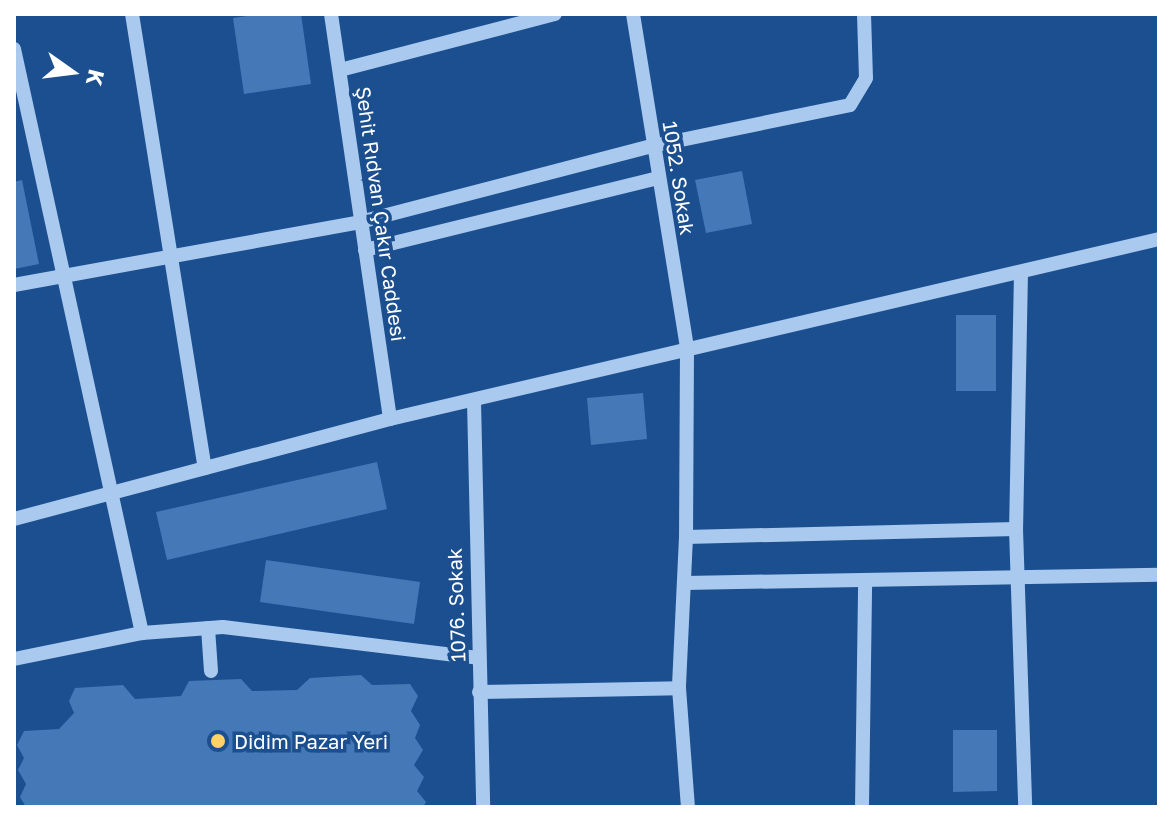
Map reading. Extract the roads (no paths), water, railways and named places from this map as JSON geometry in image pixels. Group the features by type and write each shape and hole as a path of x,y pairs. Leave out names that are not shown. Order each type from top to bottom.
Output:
{"street":[{"path":"132,14 174,257 205,468"},
{"name":"Şehit Rıdvan Çakır Caddesi","path":"331,14 390,419"},
{"path":"340,70 555,14"},
{"name":"1052. Sokak","path":"633,14 687,349 685,583 679,688 688,807"},
{"path":"14,285 360,222 652,146 850,105 866,78 864,14"},
{"path":"14,49 142,633"},
{"path":"365,250 658,178"},
{"path":"14,519 390,419 1159,239"},
{"path":"1021,272 1016,529 1025,807"},
{"name":"1076. Sokak","path":"474,401 483,807"},
{"path":"686,537 1016,529"},
{"path":"685,583 1159,575"},
{"path":"862,807 865,581"},
{"path":"14,659 142,633 208,628 478,658"},
{"path":"208,628 211,671"},
{"path":"479,692 679,688"}],"place":[{"name":"Didim Pazar Yeri","path":"218,741"}]}
